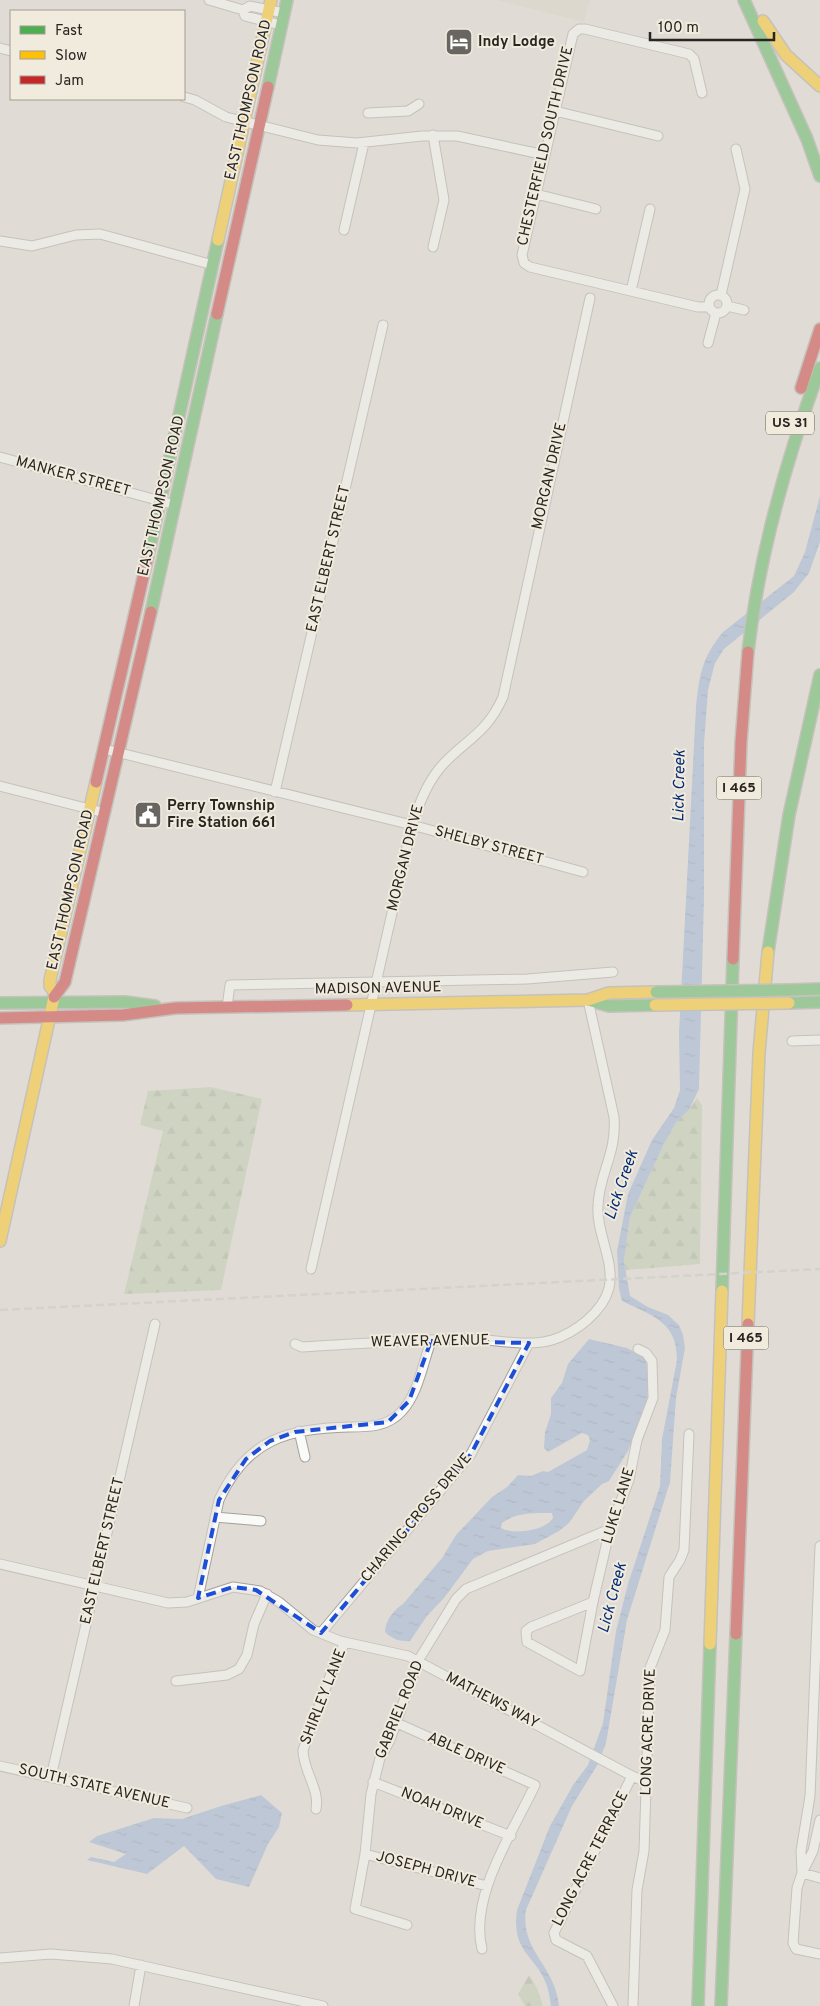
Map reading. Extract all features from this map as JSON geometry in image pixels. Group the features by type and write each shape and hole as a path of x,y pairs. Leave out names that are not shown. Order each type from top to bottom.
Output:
{"main road":[{"name":"EAST THOMPSON ROAD","path":"53,998 50,980 161,501 213,265 287,0"},
{"path":"744,0 806,139 820,176"},
{"path":"749,0 786,55 820,86"},
{"name":"EAST THOMPSON ROAD","path":"0,1241 48,1018 53,998 65,982 105,813 227,271 269,10"},
{"path":"213,265 227,271"},
{"name":"US 31","path":"771,520 778,464 820,329"},
{"name":"I 465","path":"698,2006 742,716 759,580 771,520 796,435 820,368"},
{"name":"I 465","path":"721,2006 746,1326 759,1045 778,880 796,776 820,675"},
{"name":"MADISON AVENUE","path":"588,1000 609,993 820,989"},
{"name":"MADISON AVENUE","path":"0,1003 53,998 125,1002 168,1008"},
{"name":"MADISON AVENUE","path":"0,1018 122,1015 168,1008 371,1004 588,1000 610,1006 820,1002"}],"street":[{"path":"209,0 243,10 250,6 269,10 283,19"},
{"name":"CHESTERFIELD SOUTH DRIVE","path":"631,291 530,267 524,263 522,256 570,39 576,31 585,29 688,54 694,59 702,93"},
{"path":"185,97 195,100 221,115 318,140 364,142 434,136 476,139 545,155"},
{"path":"368,113 408,111 419,104"},
{"path":"555,111 658,136"},
{"path":"433,247 444,200 434,136"},
{"path":"344,230 364,142"},
{"path":"721,295 745,189 736,149"},
{"path":"536,194 596,209"},
{"path":"650,210 631,291 698,307 712,310 723,312 727,306 726,299 721,295 712,296 712,310 708,343"},
{"path":"0,241 32,246 76,234 100,234 213,265"},
{"name":"MORGAN DRIVE","path":"311,1269 412,825 422,795 434,775 488,725 503,697 590,298"},
{"path":"727,306 744,310"},
{"name":"EAST ELBERT STREET","path":"275,792 383,325"},
{"name":"MANKER STREET","path":"0,457 175,505"},
{"name":"SHELBY STREET","path":"104,749 412,825 583,872"},
{"path":"0,786 105,813"},
{"name":"MADISON AVENUE","path":"227,1007 230,985 527,979 613,972"},
{"name":"WEAVER AVENUE","path":"295,1344 302,1347 473,1339 530,1343 546,1341 565,1335 581,1325 595,1312 609,1288 610,1278 597,1209 598,1199 614,1147 614,1124 588,1000"},
{"path":"792,1041 820,1040"},
{"name":"EAST ELBERT STREET","path":"51,1778 155,1324"},
{"path":"198,1598 215,1517 225,1487 246,1459 270,1441 299,1431 373,1426 395,1418 409,1401 431,1341"},
{"name":"CHARING CROSS DRIVE","path":"321,1633 471,1454 530,1343"},
{"name":"LUKE LANE","path":"593,1602 531,1627 525,1636 529,1643 580,1671 610,1528 629,1480 637,1440 646,1422 653,1398 652,1361 646,1353 638,1349"},
{"path":"299,1431 306,1457"},
{"name":"LONG ACRE DRIVE","path":"634,2006 637,1890 644,1851 651,1664 665,1630 669,1577 684,1550 690,1434"},
{"path":"215,1517 261,1521"},
{"name":"GABRIEL ROAD","path":"407,1925 355,1909 365,1854 373,1782 380,1758 397,1723 418,1661 456,1599 466,1590 610,1528"},
{"path":"802,1874 801,1850 815,1782 820,1546"},
{"name":"MATHEWS WAY","path":"0,1564 163,1603 179,1603 232,1587 252,1588 266,1594 304,1625 345,1642 408,1656 646,1782"},
{"path":"176,1681 227,1675 239,1669 247,1655 254,1624 266,1594"},
{"name":"SHIRLEY LANE","path":"316,1809 318,1798 303,1761 303,1750 328,1680 345,1642"},
{"name":"ABLE DRIVE","path":"397,1723 535,1785 511,1836"},
{"name":"SOUTH STATE AVENUE","path":"0,1766 187,1808"},
{"name":"LONG ACRE TERRACE","path":"613,2006 587,1956 556,1940 554,1933 632,1776"},
{"name":"NOAH DRIVE","path":"373,1782 511,1836"},
{"path":"820,1820 813,1851 797,1888 793,1943 796,1949 820,1954"},
{"path":"482,1949 481,1917 487,1886 511,1836"},
{"name":"JOSEPH DRIVE","path":"365,1854 487,1886"},
{"path":"802,1874 820,1878"},
{"path":"0,1958 39,1954 70,1954 142,1965 323,2006"},
{"path":"134,2006 142,1965"}],"highlighted area":[{"path":"431,1341 529,1343 471,1454 321,1633 256,1590 233,1587 198,1598 219,1500 246,1459 270,1441 295,1432 388,1422 409,1401"}],"shaded area":[{"path":"496,0 590,0 584,22"}],"green space":[{"path":"211,1087 262,1099 221,1290 124,1294 163,1131 140,1125 148,1091"},
{"path":"697,1098 702,1105 700,1264 626,1270 624,1261 630,1217 663,1146 677,1121 689,1110"},
{"path":"529,1975 537,1988 543,2006 525,2006 518,1994"}],"water":[{"name":"Lick Creek","path":"820,496 820,542 809,573 794,592 724,649 715,663 708,690 704,744 704,898 699,1089 689,1110 677,1121 663,1146 630,1217 624,1261 630,1296 648,1307 668,1315 679,1325 683,1335 685,1348 676,1398 670,1482 627,1620 606,1743 598,1764 572,1806 526,1910 528,1936 556,1991 559,2006 551,2006 548,1988 543,1976 521,1945 516,1925 517,1910 550,1826 573,1785 588,1765 603,1723 616,1631 628,1584 660,1486 662,1439 677,1360 673,1336 668,1328 653,1316 622,1301 619,1289 617,1251 628,1194 652,1140 674,1108 680,1090 679,1033 696,707 699,686 703,667 710,650 723,632 794,576 805,552"},
{"path":"589,1339 627,1348 644,1357 649,1376 647,1403 628,1451 609,1481 602,1484 584,1501 569,1523 559,1531 535,1544 488,1551 473,1559 444,1598 427,1616 410,1641 396,1640 385,1632 391,1616 442,1558 456,1535 492,1497 507,1487 518,1475 531,1476 543,1471 548,1472 587,1450 590,1440 588,1435 582,1433 548,1452 544,1448 545,1432 551,1414 551,1398 562,1383 568,1364","holes":["552,1513 553,1518 536,1529 513,1531 501,1528 502,1523 507,1519 519,1515"]},
{"path":"261,1795 282,1813 279,1827 268,1844 249,1887 216,1879 184,1846 147,1874 87,1860 91,1857 114,1862 126,1854 89,1842 97,1836 154,1818 182,1819"}],"railway":[{"path":"0,1310 820,1269"}],"traffic: fast":[{"path":"268,87 287,0"},
{"path":"744,0 807,139 820,176"},
{"path":"148,556 218,240"},
{"path":"151,612 217,314"},
{"path":"748,652 759,579 775,508 796,437 820,368"},
{"path":"768,952 789,815 820,675"},
{"path":"722,1291 733,959"},
{"path":"789,990 820,989"},
{"path":"656,992 789,990"},
{"path":"588,1000 609,1006 655,1005"},
{"path":"0,1003 125,1002 155,1006"},
{"path":"789,1003 820,1002"},
{"path":"721,2006 736,1634"},
{"path":"698,2006 710,1644"}],"traffic: slow":[{"path":"218,240 271,0"},
{"path":"763,21 786,55 820,86"},
{"path":"55,993 50,986 50,980 96,782"},
{"path":"748,1324 759,1053 768,952"},
{"path":"347,1005 588,1000 609,993 656,992"},
{"path":"0,1241 54,997"},
{"path":"655,1005 789,1003"},
{"path":"710,1644 722,1291"}],"traffic: jam":[{"path":"217,314 268,87"},
{"path":"801,388 820,329"},
{"path":"96,782 148,556"},
{"path":"54,997 65,982 151,612"},
{"path":"733,959 741,742 748,652"},
{"path":"0,1018 123,1015 176,1008 347,1005"},
{"path":"736,1634 748,1324"}],"place":[{"name":"Indy Lodge","path":"459,42"},
{"name":"Perry Township Fire Station 661","path":"148,815"}]}
